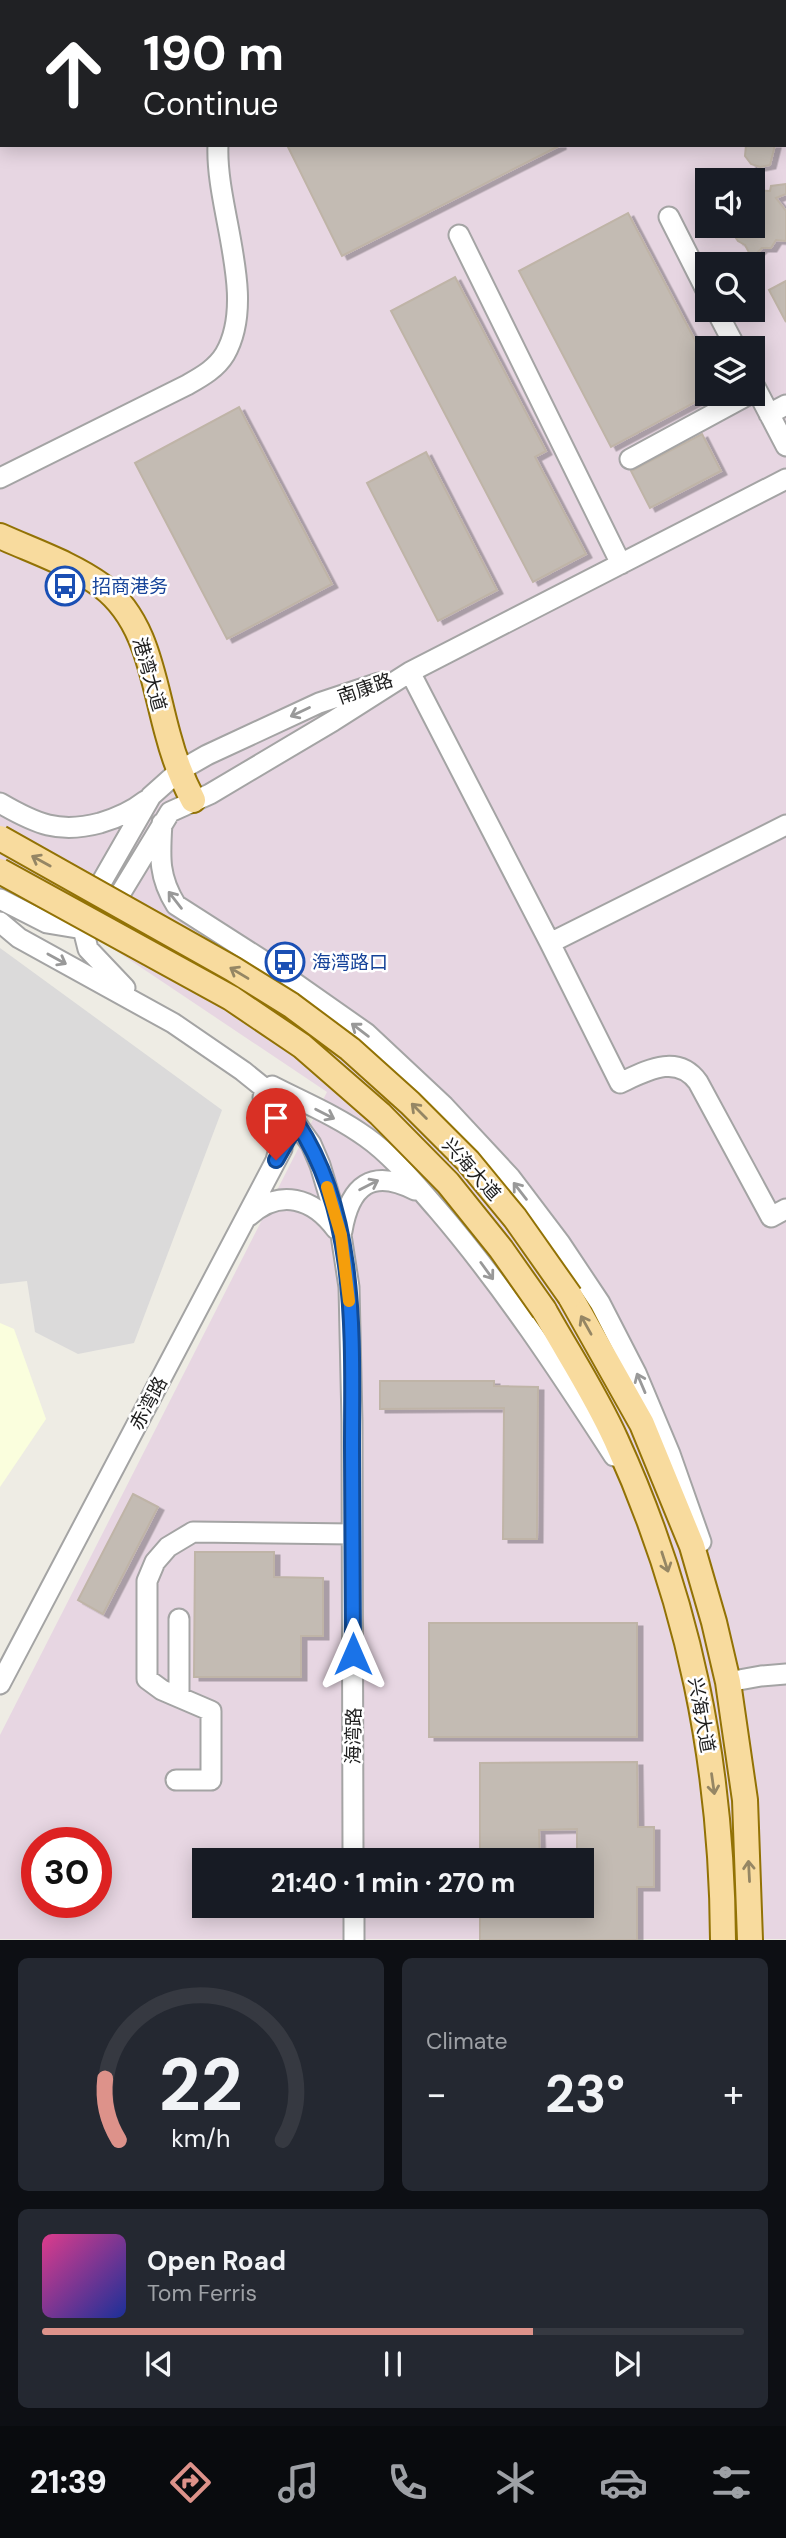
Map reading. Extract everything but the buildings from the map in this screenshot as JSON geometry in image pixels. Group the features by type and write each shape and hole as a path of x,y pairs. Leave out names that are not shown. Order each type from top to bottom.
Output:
{"main road":[{"name":"港湾大道","path":"0,536 100,584 118,599 133,620 145,645 178,771 193,800"},
{"name":"兴海大道","path":"0,838 233,969 292,1005 350,1049 410,1103 468,1161 515,1217 570,1296 642,1424 687,1534 714,1622 728,1682 745,1800 750,1940"},
{"name":"兴海大道","path":"0,871 231,998 302,1046 380,1114 448,1183 501,1249 544,1310 615,1437 664,1556 685,1629 704,1719 718,1827 723,1888 723,1940"}],"street":[{"path":"0,478 187,385 210,371 225,354 232,332 238,287 218,170 218,147"},
{"path":"669,217 695,268"},
{"path":"459,235 621,564"},
{"path":"630,459 723,406"},
{"path":"778,409 786,446"},
{"path":"786,479 410,672 551,943 620,1083 662,1066 688,1071 698,1083 771,1217 786,1209"},
{"name":"南康路","path":"83,929 93,897 151,796 178,771 319,703 410,672"},
{"name":"南康路","path":"83,929 100,922 108,914 170,813 210,794 333,722 410,672"},
{"path":"0,803 38,823 56,828 76,828 134,810 151,796"},
{"name":"兴海大道","path":"162,823 162,874 167,891 176,905 262,960 366,1033 444,1106 510,1177 587,1283 636,1373 692,1513 705,1554 728,1682"},
{"path":"551,943 786,825"},
{"path":"0,899 47,923 83,929 88,949 141,1005"},
{"name":"兴海大道","path":"0,922 19,938 173,1023 243,1071 280,1101 311,1144 341,1235"},
{"name":"兴海大道","path":"141,1005 175,1035 271,1104 281,1135 276,1160"},
{"name":"兴海大道","path":"243,1071 345,1123 368,1138 392,1160 468,1245 541,1344 641,1498"},
{"name":"赤湾路","path":"0,1684 297,1123"},
{"path":"341,1235 345,1211 351,1199 366,1185 390,1179 424,1195"},
{"path":"243,1222 272,1201 291,1199 322,1212 341,1235"},
{"name":"海湾路","path":"341,1235 349,1287 354,1848"},
{"path":"176,1780 211,1780 211,1711 162,1690 147,1679 147,1581 155,1562 168,1547 193,1532 352,1534"},
{"path":"179,1619 179,1696"},
{"path":"728,1682 786,1674"},
{"path":"354,1918 354,1940"}],"shaded area":[{"path":"0,147 786,147 786,1939 0,1939 0,1735 327,1092 0,873"},
{"path":"0,948 222,1110 134,1343 78,1354 35,1332 27,1281 0,1284"},
{"path":"0,1323 14,1329 46,1419 0,1487"}],"slow traffic":[{"path":"327,1187 341,1235 349,1301"}],"place":[{"name":"招商港务","path":"65,586"},
{"name":"海湾路口","path":"285,962"}],"route":[{"path":"276,1160 297,1123 311,1144 320,1165 341,1235 349,1287 351,1349 353,1654"}]}
